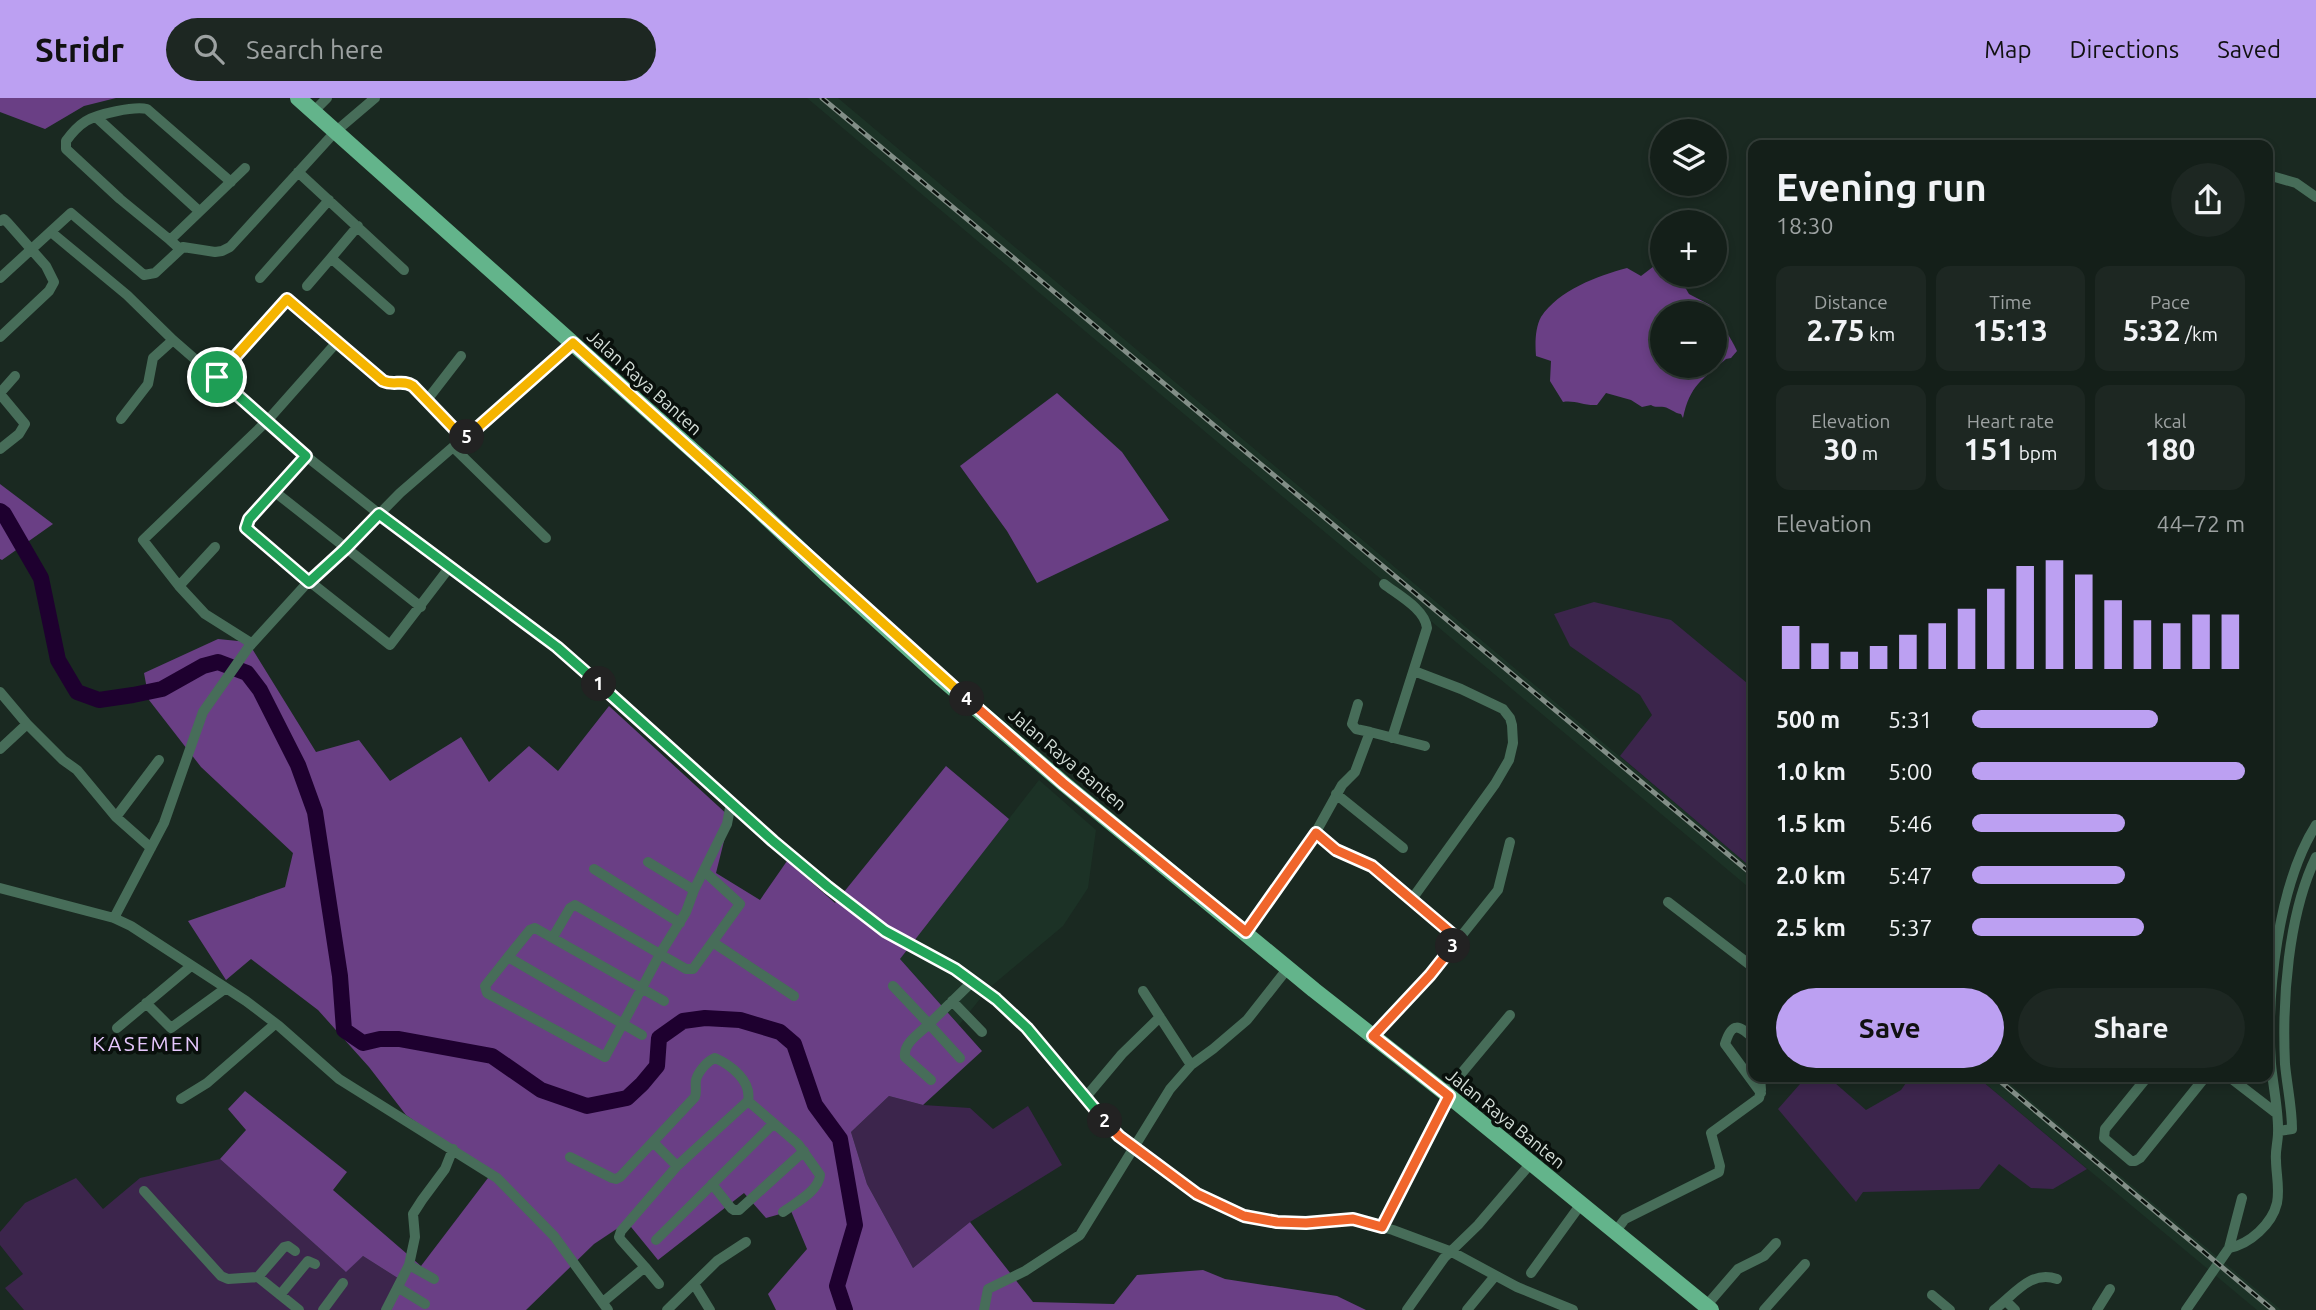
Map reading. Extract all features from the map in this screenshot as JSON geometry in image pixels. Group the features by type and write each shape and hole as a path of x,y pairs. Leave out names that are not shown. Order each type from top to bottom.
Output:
{"main road":[{"name":"Jalan Raya Banten","path":"298,98 747,499 942,678 1063,783 1708,1308"}],"street":[{"path":"313,112 327,98"},
{"path":"0,278 71,213 147,276 155,273 180,249 187,247 222,251 230,247 335,132 375,98"},
{"path":"180,249 66,149 66,141 86,121 138,107 147,108 231,182"},
{"path":"96,117 199,211"},
{"path":"170,240 245,168"},
{"path":"298,172 404,270"},
{"path":"2273,176 2296,183 2316,197"},
{"path":"260,278 329,200"},
{"path":"0,221 4,219 8,223 46,266 54,282 0,337"},
{"path":"307,285 358,226"},
{"path":"51,232 127,295 173,340 306,456 449,568 557,647 800,864 885,931 973,981 1020,1021 1110,1128 1197,1194 1244,1216 1277,1222 1306,1223 1353,1219 1382,1227 1452,1252 1495,1276 1566,1308"},
{"path":"331,258 390,310"},
{"path":"217,377 286,299 383,381 389,384 408,382 464,439"},
{"path":"121,419 148,384 153,358 173,340"},
{"path":"250,646 205,614 145,544 144,538 267,421 337,342"},
{"path":"114,918 164,823 203,712 250,646 309,582 379,514 573,343"},
{"path":"428,400 461,356"},
{"path":"0,449 19,434 25,424 0,394 15,376"},
{"path":"454,447 545,538"},
{"path":"306,456 249,519 246,528 309,582 390,645 449,568"},
{"path":"275,492 421,607"},
{"path":"179,586 215,547"},
{"path":"1384,584 1427,622 1392,738"},
{"path":"1412,899 1495,784 1508,761 1513,743 1510,718 1503,709 1413,671"},
{"path":"0,693 63,760 77,770 116,817 152,848"},
{"path":"1358,704 1352,724 1356,729 1425,746"},
{"path":"0,749 27,724"},
{"path":"1246,932 1316,833 1336,794 1355,772 1370,732"},
{"path":"116,817 159,760"},
{"path":"1336,794 1403,848"},
{"path":"664,1001 642,989 553,937 533,928 485,986 485,991 491,996 606,1056 642,989 660,954 680,923 727,824 731,803"},
{"path":"2273,988 2278,931 2294,873 2316,825"},
{"path":"1316,833 1336,850 1372,866 1458,939"},
{"path":"1373,1036 1430,975 1498,891 1510,842"},
{"path":"2279,1131 2291,1130 2293,1126 2284,1037 2288,966 2299,903 2316,857"},
{"path":"648,862 694,890"},
{"path":"594,869 680,923"},
{"path":"553,937 570,908 575,905 690,970 714,943 740,904 704,871"},
{"path":"0,888 114,918 131,926 226,988 275,1024 340,1079 497,1178 540,1220 606,1306 645,1267"},
{"path":"1668,902 1748,963"},
{"path":"714,943 794,996"},
{"path":"508,957 642,1035"},
{"path":"117,1028 191,966"},
{"path":"984,1310 988,1289 1025,1270 1080,1235 1170,1089 1191,1065 1247,1020 1288,968"},
{"path":"931,1080 905,1057 906,1046 973,981"},
{"path":"893,986 960,1058"},
{"path":"146,1003 171,1028 226,988"},
{"path":"1143,991 1191,1065"},
{"path":"952,1001 982,1032"},
{"path":"1382,1227 1447,1094 1510,1015"},
{"path":"1085,1098 1122,1054 1160,1017"},
{"path":"181,1099 215,1077 275,1024"},
{"path":"1748,1033 1741,1027 1733,1028 1725,1044 1748,1075"},
{"path":"2273,1035 2284,1037"},
{"path":"570,1157 616,1179 654,1143 695,1097 696,1079 711,1059 718,1059 738,1073 745,1082 750,1095 748,1101 677,1166 619,1234 621,1241 659,1284"},
{"path":"2229,1248 2246,1242 2259,1232 2272,1217 2277,1203 2276,1160 2279,1131 2273,1079"},
{"path":"1753,1082 1761,1093"},
{"path":"1615,1232 1625,1219 1719,1172 1720,1166 1711,1133 1759,1098 1760,1082"},
{"path":"2143,1082 2103,1135 2131,1161 2140,1158 2201,1082"},
{"path":"2236,1082 2276,1113"},
{"path":"748,1101 793,1139 820,1175 815,1188 783,1212"},
{"path":"656,1240 774,1124"},
{"path":"654,1143 677,1166"},
{"path":"386,1310 409,1265 415,1237 413,1214 445,1169 453,1149"},
{"path":"712,1184 731,1208 739,1210 804,1151"},
{"path":"1408,1310 1444,1258 1478,1225 1531,1163"},
{"path":"144,1191 221,1276 228,1279 258,1277 299,1310"},
{"path":"2186,1310 2229,1248 2242,1198"},
{"path":"1531,1273 1581,1204"},
{"path":"667,1310 717,1261 746,1242"},
{"path":"1708,1308 1738,1269 1763,1256 1776,1243"},
{"path":"258,1277 284,1247 288,1246 295,1251"},
{"path":"280,1295 308,1261 315,1264"},
{"path":"1764,1310 1805,1264"},
{"path":"409,1265 434,1279"},
{"path":"1467,1310 1495,1276"},
{"path":"1994,1310 2028,1280 2047,1276 2057,1279"},
{"path":"323,1310 344,1283"},
{"path":"694,1284 709,1310"},
{"path":"399,1288 425,1304"},
{"path":"2097,1310 2110,1289"},
{"path":"1932,1295 1950,1310"},
{"path":"2006,1301 2015,1310"}],"shaded area":[{"path":"0,98 116,98 84,106 45,129 0,112"},
{"path":"807,98 838,98 1748,865 1748,887"},
{"path":"1627,268 1641,276 1650,269 1650,287 1685,287 1689,294 1702,301 1650,301 1650,378 1704,378 1693,390 1683,418 1681,414 1666,408 1651,405 1642,407 1631,400 1606,393 1597,405 1563,402 1550,381 1551,361 1536,356 1537,331 1541,317 1568,292 1603,275"},
{"path":"1727,333 1737,351 1727,359"},
{"path":"1057,393 1122,452 1169,520 1037,583 1007,531 960,466"},
{"path":"0,484 53,524 2,560 0,559"},
{"path":"1594,602 1671,620 1748,684 1748,865 1620,756 1652,715 1640,695 1570,646 1554,614"},
{"path":"218,639 248,642 316,752 359,740 390,781 461,737 489,782 529,746 558,771 609,706 730,817 716,873 760,900 787,861 835,903 946,766 1009,819 900,959 982,1051 923,1105 889,1096 851,1132 867,1184 913,1268 970,1222 1033,1302 1114,1304 1137,1275 1203,1270 1225,1279 1337,1296 1366,1310 776,1310 768,1294 807,1249 791,1211 766,1218 744,1193 658,1260 627,1222 594,1244 526,1310 391,1310 404,1282 363,1256 346,1272 220,1159 246,1130 228,1109 245,1091 347,1172 333,1190 421,1266 491,1174 406,1115 369,1067 318,1010 251,959 226,980 188,921 285,887 293,853 201,767 149,700 144,673"},
{"path":"1039,780 1096,830 1088,888 1063,926 988,989 959,1025 900,959"},
{"path":"1802,1082 1834,1082 1866,1110 1901,1090 1907,1082 1983,1082 2087,1169 2053,1189 2031,1188 1999,1164 1979,1189 1863,1192 1856,1202 1778,1109"},
{"path":"1983,1082 2008,1082 2281,1310 2257,1310"},
{"path":"889,1096 923,1105 970,1108 993,1129 1028,1106 1062,1165 970,1222 913,1268 867,1184 851,1132"},
{"path":"220,1159 345,1271 363,1256 404,1282 391,1310 24,1310 5,1288 23,1274 0,1245 0,1232 25,1203 76,1178 103,1209 140,1178"}],"waterway":[{"path":"0,511 41,578 58,660 77,692 99,700 162,689 203,666 218,662 247,673 260,690 298,765 315,812 340,976 344,1030 363,1043 399,1039 492,1056 541,1090 587,1106 627,1098 657,1066 659,1038 683,1021 705,1018 740,1020 780,1032 794,1044 815,1105 840,1139 855,1225 837,1286 845,1310"}],"railway":[{"path":"822,98 1748,871"},
{"path":"2001,1082 2273,1310"}],"district":[{"name":"KASEMEN","path":"147,1043"}],"route":[{"path":"287,299 383,381 389,384 408,382 464,439 573,343 942,678 1063,783 1246,932 1316,833 1336,850 1372,866 1458,939 1430,975 1373,1036 1449,1096 1382,1227 1353,1219 1306,1223 1277,1222 1244,1216 1197,1194 1110,1128 1051,1055 996,999 955,969 885,931 828,887 557,647 379,514 309,582 246,528 249,519 306,456 217,377 287,299"}]}
